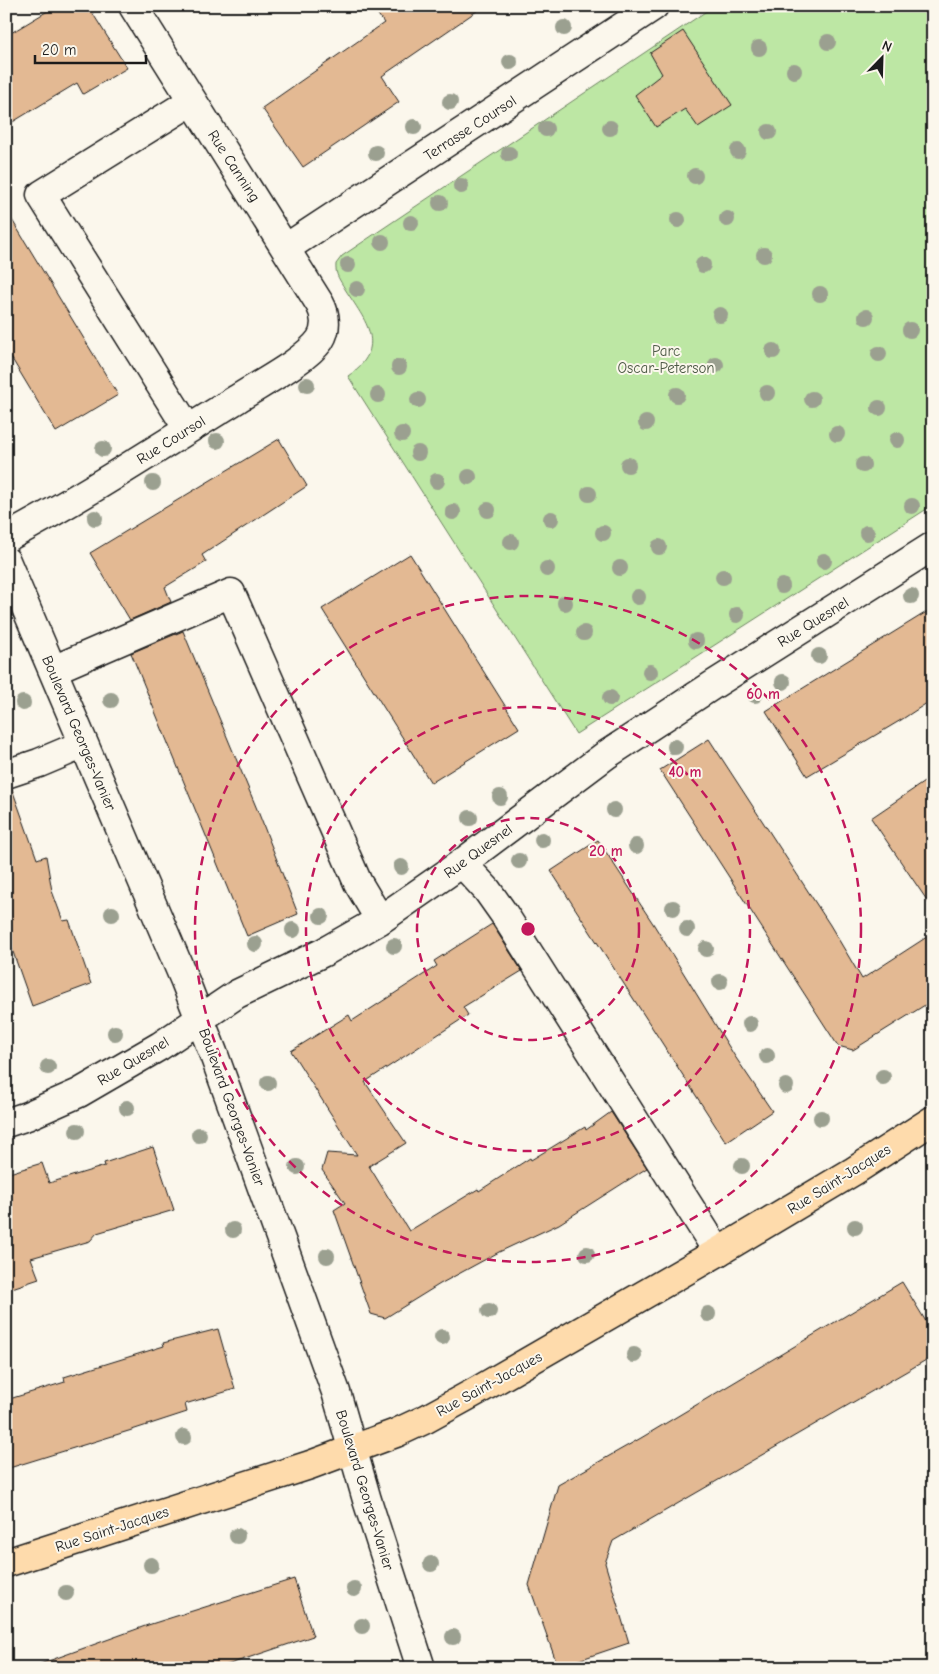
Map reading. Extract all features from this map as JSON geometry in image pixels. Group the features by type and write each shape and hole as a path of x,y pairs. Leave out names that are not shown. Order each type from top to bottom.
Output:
{"main road":[{"name":"Rue Saint-Jacques","path":"6,1563 269,1479 396,1433 451,1405 718,1252 854,1171 933,1120"}],"street":[{"name":"Rue Canning","path":"133,6 324,311 324,329"},
{"name":"Terrasse Coursol","path":"286,248 654,6"},
{"path":"188,429 40,195 192,101"},
{"name":"Rue Coursol","path":"6,538 39,520 188,429 305,354 319,340 324,329"},
{"name":"Rue Quesnel","path":"6,1123 27,1116 79,1093 160,1046 238,994 324,952 380,920 462,863 606,755 933,546"},
{"name":"Boulevard Georges-Vanier","path":"6,561 200,1019 336,1392 352,1450 421,1668"},
{"path":"53,670 231,594 358,883 380,920"},
{"path":"6,774 39,763 84,744"},
{"path":"462,863 487,890 504,914 718,1252"}],"green space":[{"name":"Parc Oscar-Peterson","path":"714,6 933,6 933,505 576,734 348,376 361,365 368,355 371,344 370,334 360,312 338,277 336,264 342,256"}],"building":[{"path":"56,6 88,6 127,68 83,94 77,83 6,126 6,36"},
{"path":"372,6 484,6 382,76 399,102 303,167 262,108 384,23"},
{"path":"683,31 732,105 698,127 685,109 656,127 635,95 662,74 650,53"},
{"path":"6,210 118,395 56,432 6,349"},
{"path":"279,439 307,486 202,555 206,562 165,587 171,602 130,620 90,553"},
{"path":"410,554 519,728 431,783 322,609"},
{"path":"933,608 933,699 807,776 766,711"},
{"path":"183,631 259,814 298,914 247,936 131,653"},
{"path":"709,739 830,925 862,979 933,933 933,1000 853,1050 838,1046 660,770"},
{"path":"933,776 933,909 871,818"},
{"path":"6,789 12,789 37,859 46,856 52,891 63,921 69,920 91,984 32,1006 6,932"},
{"path":"598,840 654,925 734,1055 772,1111 726,1142 551,871"},
{"path":"492,924 522,971 463,1007 468,1015 365,1082 406,1143 369,1166 409,1231 478,1189 479,1191 530,1158 531,1160 585,1127 586,1130 611,1112 647,1168 559,1224 499,1252 440,1284 385,1318 371,1314 334,1210 345,1203 322,1170 327,1153 357,1155 291,1051 349,1015 352,1021 437,966 434,961"},
{"path":"153,1147 174,1210 97,1233 90,1241 31,1258 39,1279 6,1290 6,1174 42,1163 49,1183 105,1166 104,1163"},
{"path":"902,1282 933,1333 933,1356 613,1541 605,1563 629,1643 558,1667 529,1585 558,1485 641,1438"},
{"path":"218,1329 235,1389 185,1404 187,1412 6,1469 6,1400 65,1382 64,1377 164,1346 163,1343"},
{"path":"294,1579 313,1636 218,1668 41,1668 40,1664 148,1625"}]}
